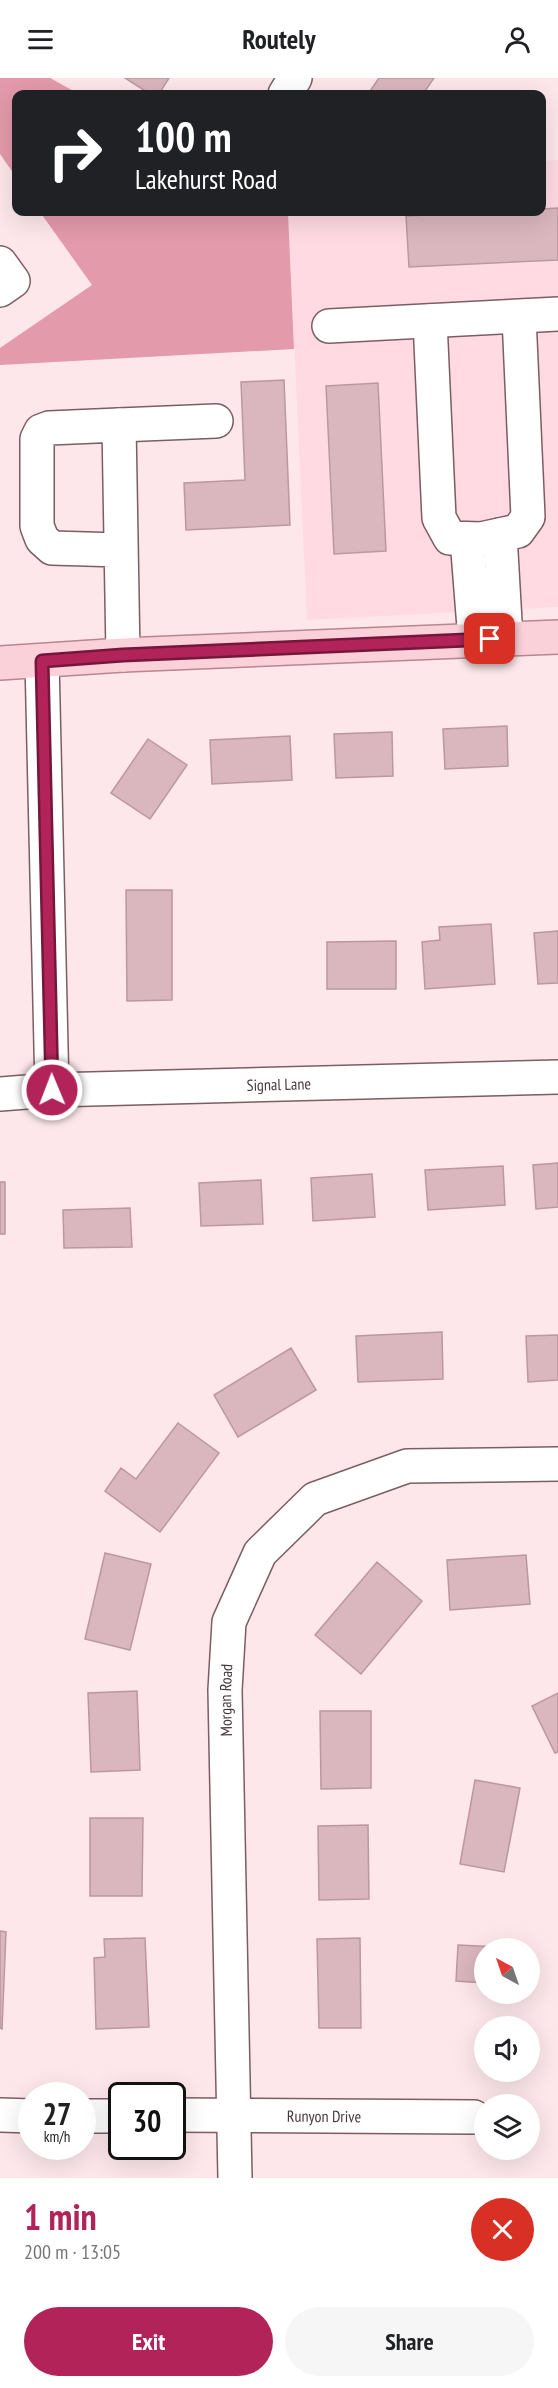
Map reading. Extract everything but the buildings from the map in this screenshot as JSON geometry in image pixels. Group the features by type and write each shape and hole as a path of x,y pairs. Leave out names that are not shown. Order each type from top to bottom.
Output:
{"main road":[{"path":"0,663 123,655 558,637"}],"street":[{"path":"0,263 13,281 0,290"},
{"path":"329,326 558,315"},
{"path":"430,321 439,518 450,538 482,539 518,531 528,517 519,316"},
{"path":"120,550 52,548 42,539 37,526 37,439 41,431 49,428 216,422"},
{"path":"119,425 123,655"},
{"path":"490,639 500,535"},
{"path":"467,539 490,639"},
{"path":"42,661 52,1090"},
{"name":"Signal Lane","path":"0,1094 52,1090 558,1077"},
{"name":"Morgan Road","path":"235,2178 225,1690 229,1622 261,1553 315,1499 407,1466 558,1464"},
{"path":"0,2115 18,2116"},
{"name":"Runyon Drive","path":"186,2115 474,2117"}],"shaded area":[{"path":"0,78 50,78 72,90 12,90 12,171 0,154"},
{"path":"558,160 558,607 307,620 288,216 546,216 546,161"},
{"path":"43,216 288,216 294,349 0,365 0,348 92,285"}],"route":[{"path":"52,1090 42,661 123,655 490,639"}]}
